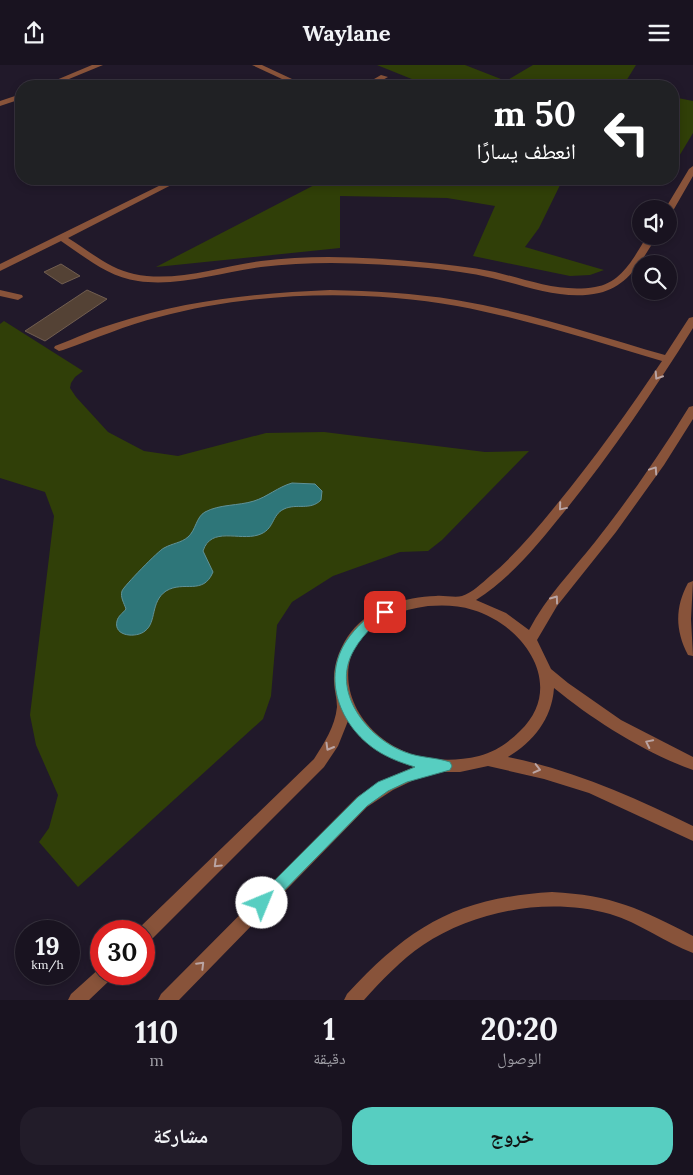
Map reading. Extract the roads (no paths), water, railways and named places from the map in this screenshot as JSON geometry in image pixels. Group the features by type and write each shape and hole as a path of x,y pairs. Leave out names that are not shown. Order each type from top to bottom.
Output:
{"street":[{"path":"61,80 99,65"},
{"path":"256,65 290,80"},
{"path":"378,80 384,77"},
{"path":"0,105 15,99"},
{"path":"674,200 693,169"},
{"path":"0,268 167,185"},
{"path":"61,237 116,272 146,279 170,279 280,262 346,261 422,265 477,272 572,292 599,290 620,282 627,276 646,245"},
{"path":"0,293 18,297"},
{"path":"59,349 120,325 186,308 253,297 320,293 388,295 454,303 520,317 668,359"},
{"path":"463,602 492,584 524,553 604,452 693,320"},
{"path":"530,641 548,608 615,524 693,410"},
{"path":"693,586 686,599 683,611 683,624 693,651"},
{"path":"429,601 463,602 501,616 517,627 530,641 540,656 546,673 547,690 544,708 536,724 524,739 508,751 489,760 468,765 445,766 422,764 400,757 381,746 365,733 352,718 344,701 340,683 342,666 347,650 357,635 370,623 385,612 403,605 429,601"},
{"path":"546,673 599,715 634,735 693,764"},
{"path":"155,924 319,763 337,731 344,701"},
{"path":"489,760 519,765 580,782 634,805 693,834"},
{"path":"166,1000 362,802 383,787 402,777 423,770 445,766"},
{"path":"353,1000 395,956 417,939 467,914 493,906 520,902 577,901 634,915 693,945"},
{"path":"78,1000 93,985"}]}
